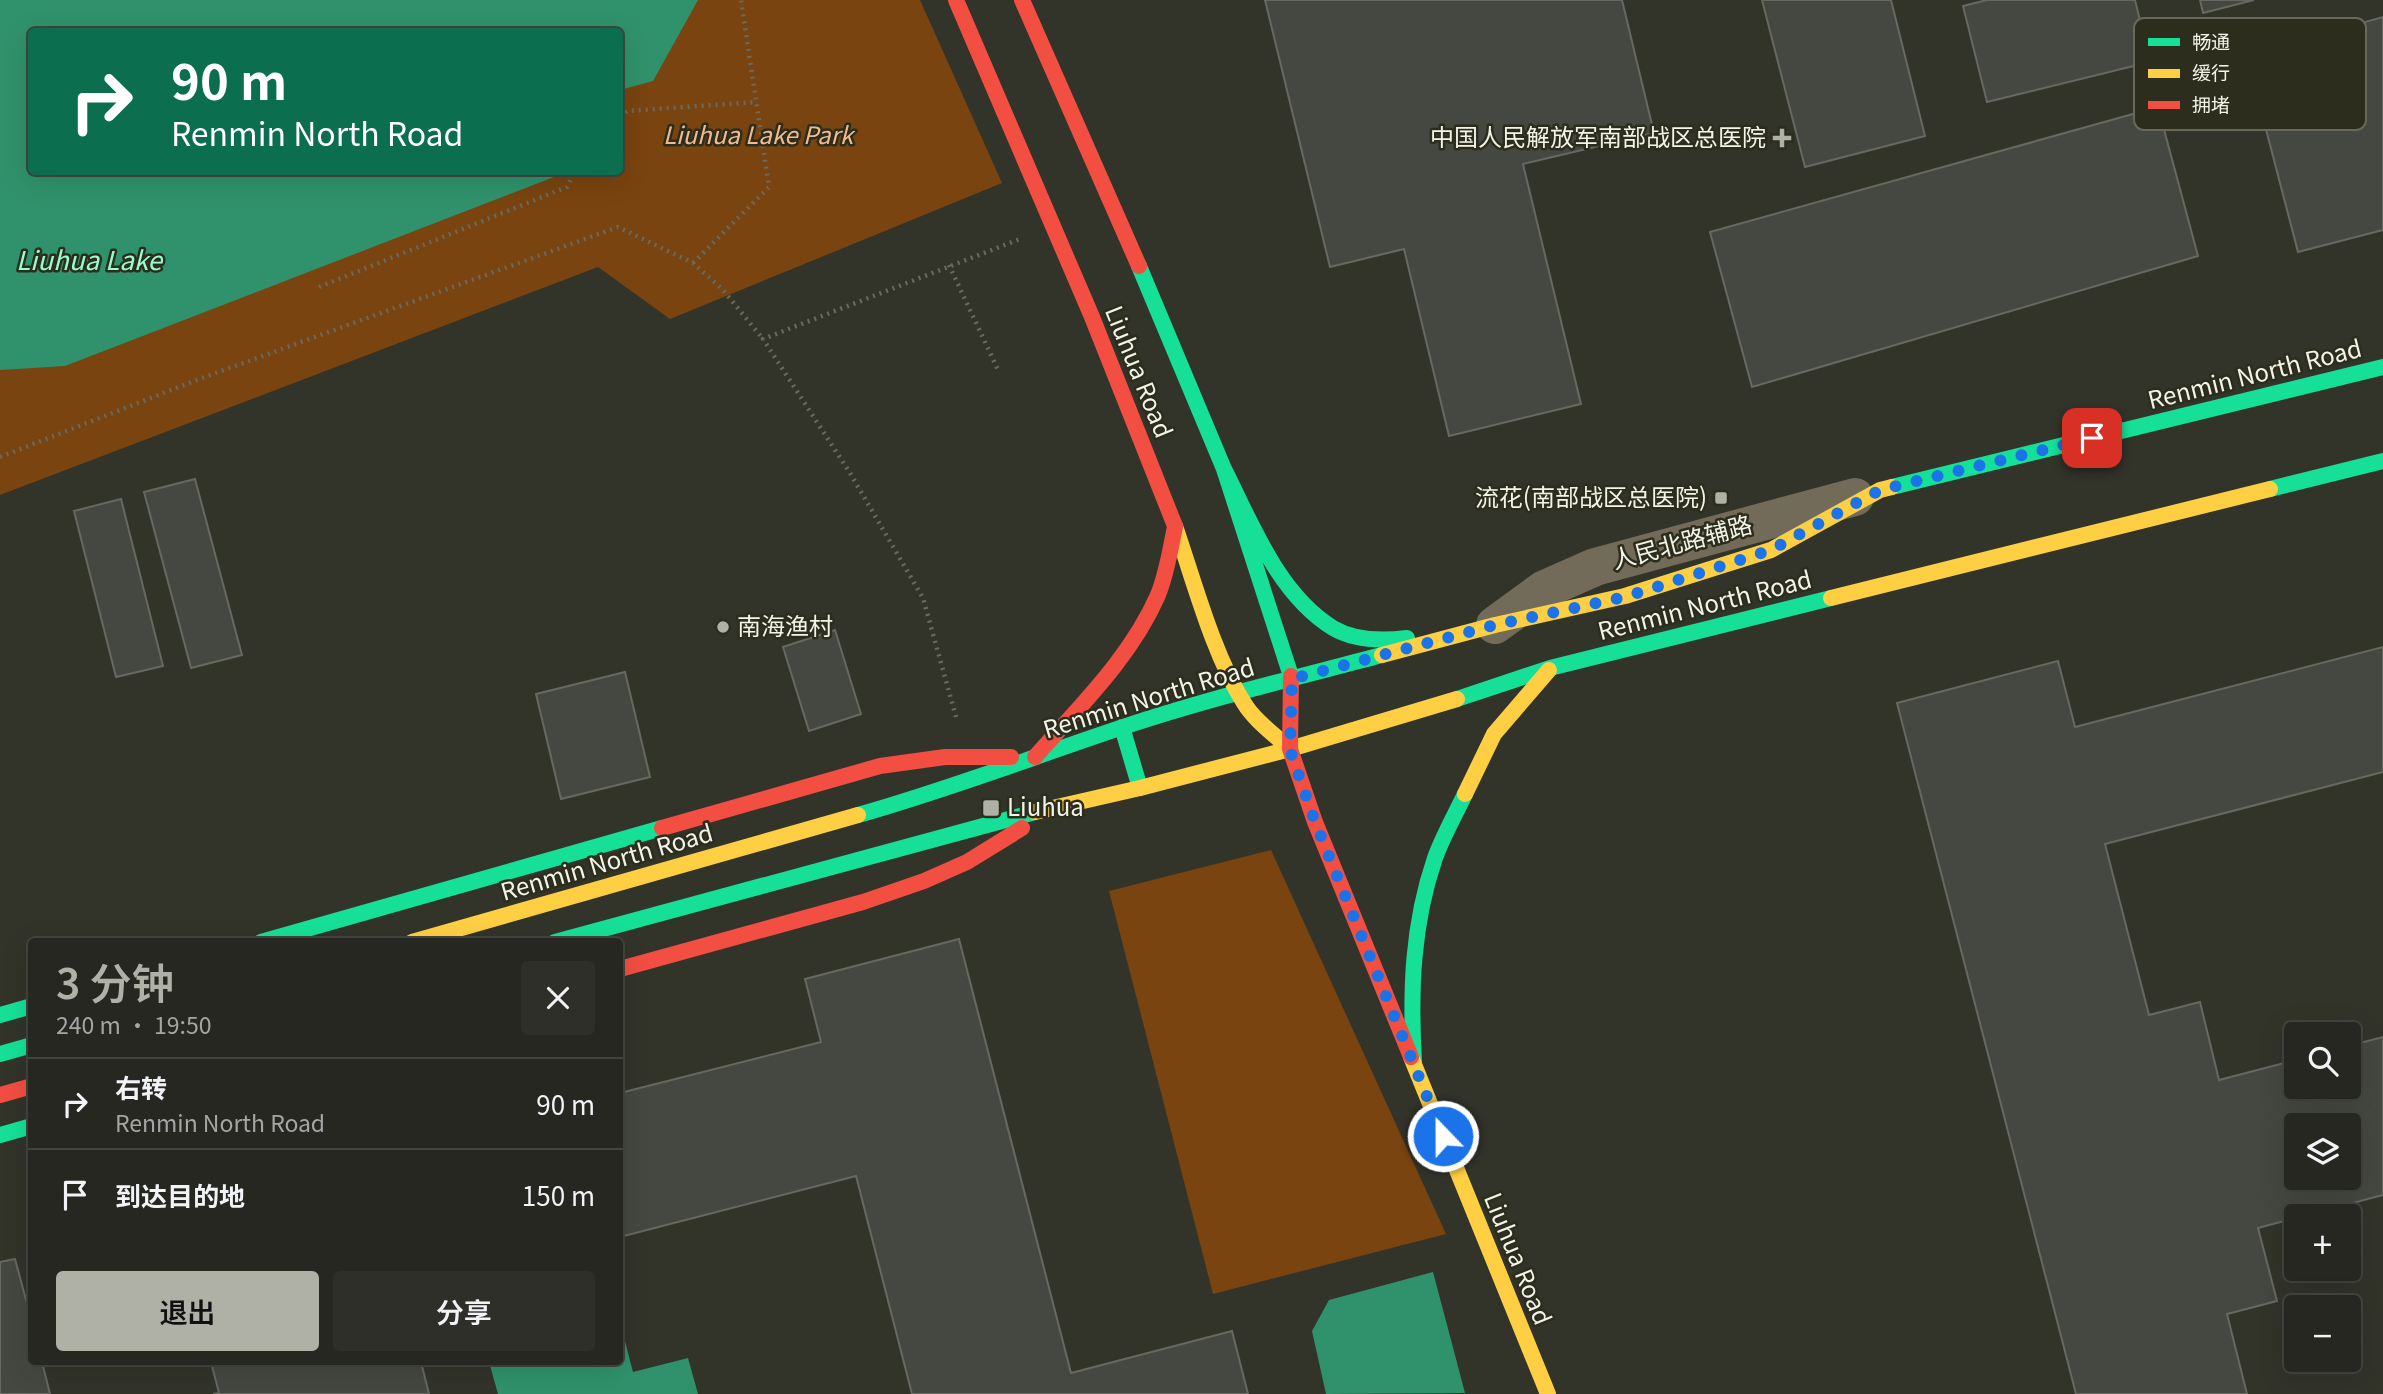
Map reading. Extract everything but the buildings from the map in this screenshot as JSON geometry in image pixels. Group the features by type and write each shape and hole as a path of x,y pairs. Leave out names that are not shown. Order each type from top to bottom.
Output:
{"main road":[{"name":"Liuhua Road","path":"956,0 1054,227 1175,527 1207,620 1238,694 1245,706 1290,750"},
{"name":"Liuhua Road","path":"1022,0 1109,195 1224,469 1292,679 1290,750 1315,822 1548,1394"},
{"name":"Renmin North Road","path":"1880,490 2383,367"},
{"name":"Renmin North Road","path":"570,938 1053,808 1290,750 1488,690 1550,668 2383,461"},
{"path":"1224,469 1278,569 1305,606 1335,629 1365,638 1391,640 1495,625"},
{"path":"278,938 691,842 880,766 923,758 974,755 1034,758 1117,663 1137,636 1159,593 1175,527"},
{"name":"Renmin North Road","path":"423,938 691,842 919,798 1122,727 1495,625"},
{"path":"1414,1062 1411,1010 1414,954 1421,904 1436,855 1494,734 1550,668"},
{"path":"1122,727 1140,788"},
{"path":"623,968 863,902 924,881 967,862 1053,808"},
{"path":"0,1015 28,1007"},
{"path":"0,1054 28,1046"},
{"path":"0,1095 28,1087"},
{"path":"0,1135 28,1127"}],"street":[{"name":"人民北路辅路","path":"1495,625 1543,590 1595,567 1880,490"}],"path":[{"path":"693,263 769,187 741,0"},
{"path":"623,114 627,111 757,102"},
{"path":"319,287 567,187 573,175"},
{"path":"0,457 202,378 618,227 693,263 723,290 763,339 850,473 923,598 957,721"},
{"path":"763,339 949,265 1054,227"},
{"path":"949,265 999,372"}],"green space":[{"name":"Liuhua Lake Park","path":"0,0 920,0 1002,183 670,319 598,267 0,495"},
{"path":"1271,850 1446,1234 1213,1294 1109,891"}],"water":[{"name":"Liuhua Lake","path":"0,0 698,0 653,81 623,89 623,28 28,28 28,175 554,175 65,366 0,370"},
{"path":"1433,1272 1465,1393 1326,1394 1312,1331 1329,1300"},
{"path":"623,1334 633,1372 688,1358 698,1394 498,1394 490,1365 623,1365"}],"traffic: fast":[{"path":"1139,266 1224,469 1291,676"},
{"path":"1892,487 2383,367"},
{"path":"2270,489 2383,461"},
{"path":"1224,469 1268,556 1297,597 1314,614 1333,628 1360,638 1407,638"},
{"path":"1457,699 1550,668 1831,598"},
{"path":"858,815 1152,717 1382,655"},
{"path":"1122,727 1140,788"},
{"path":"1414,1062 1414,959 1421,908 1435,858 1465,794"},
{"path":"570,938 1035,812"},
{"path":"275,938 662,828"},
{"path":"0,1015 28,1007"},
{"path":"0,1054 28,1046"},
{"path":"0,1135 28,1127"}],"traffic: slow":[{"path":"1382,655 1495,625 1625,596 1771,550 1880,490 1892,487"},
{"path":"1831,598 2270,489"},
{"path":"1175,526 1205,617 1233,684 1253,715 1290,749"},
{"path":"1465,794 1494,734 1549,670"},
{"path":"1035,812 1290,749 1457,699"},
{"path":"426,938 858,815"},
{"path":"1411,1057 1548,1394"}],"traffic: jam":[{"path":"956,0 1092,317 1175,526"},
{"path":"1022,0 1139,266"},
{"path":"1035,757 1103,680 1147,618 1161,587 1175,527"},
{"path":"1291,676 1290,749 1315,822 1411,1057"},
{"path":"662,828 880,766 945,757 1011,757"},
{"path":"623,968 863,902 924,881 967,862 1022,828"},
{"path":"0,1095 28,1087"}],"place":[{"name":"中国人民解放军南部战区总医院","path":"1782,138"},
{"name":"流花(南部战区总医院)","path":"1721,498"},
{"name":"南海渔村","path":"723,627"},
{"name":"Liuhua","path":"991,808"}],"route":[{"path":"1443,1136 1315,822 1290,750 1292,679 1495,625 1625,597 1771,550 1880,490 2092,438"}]}
